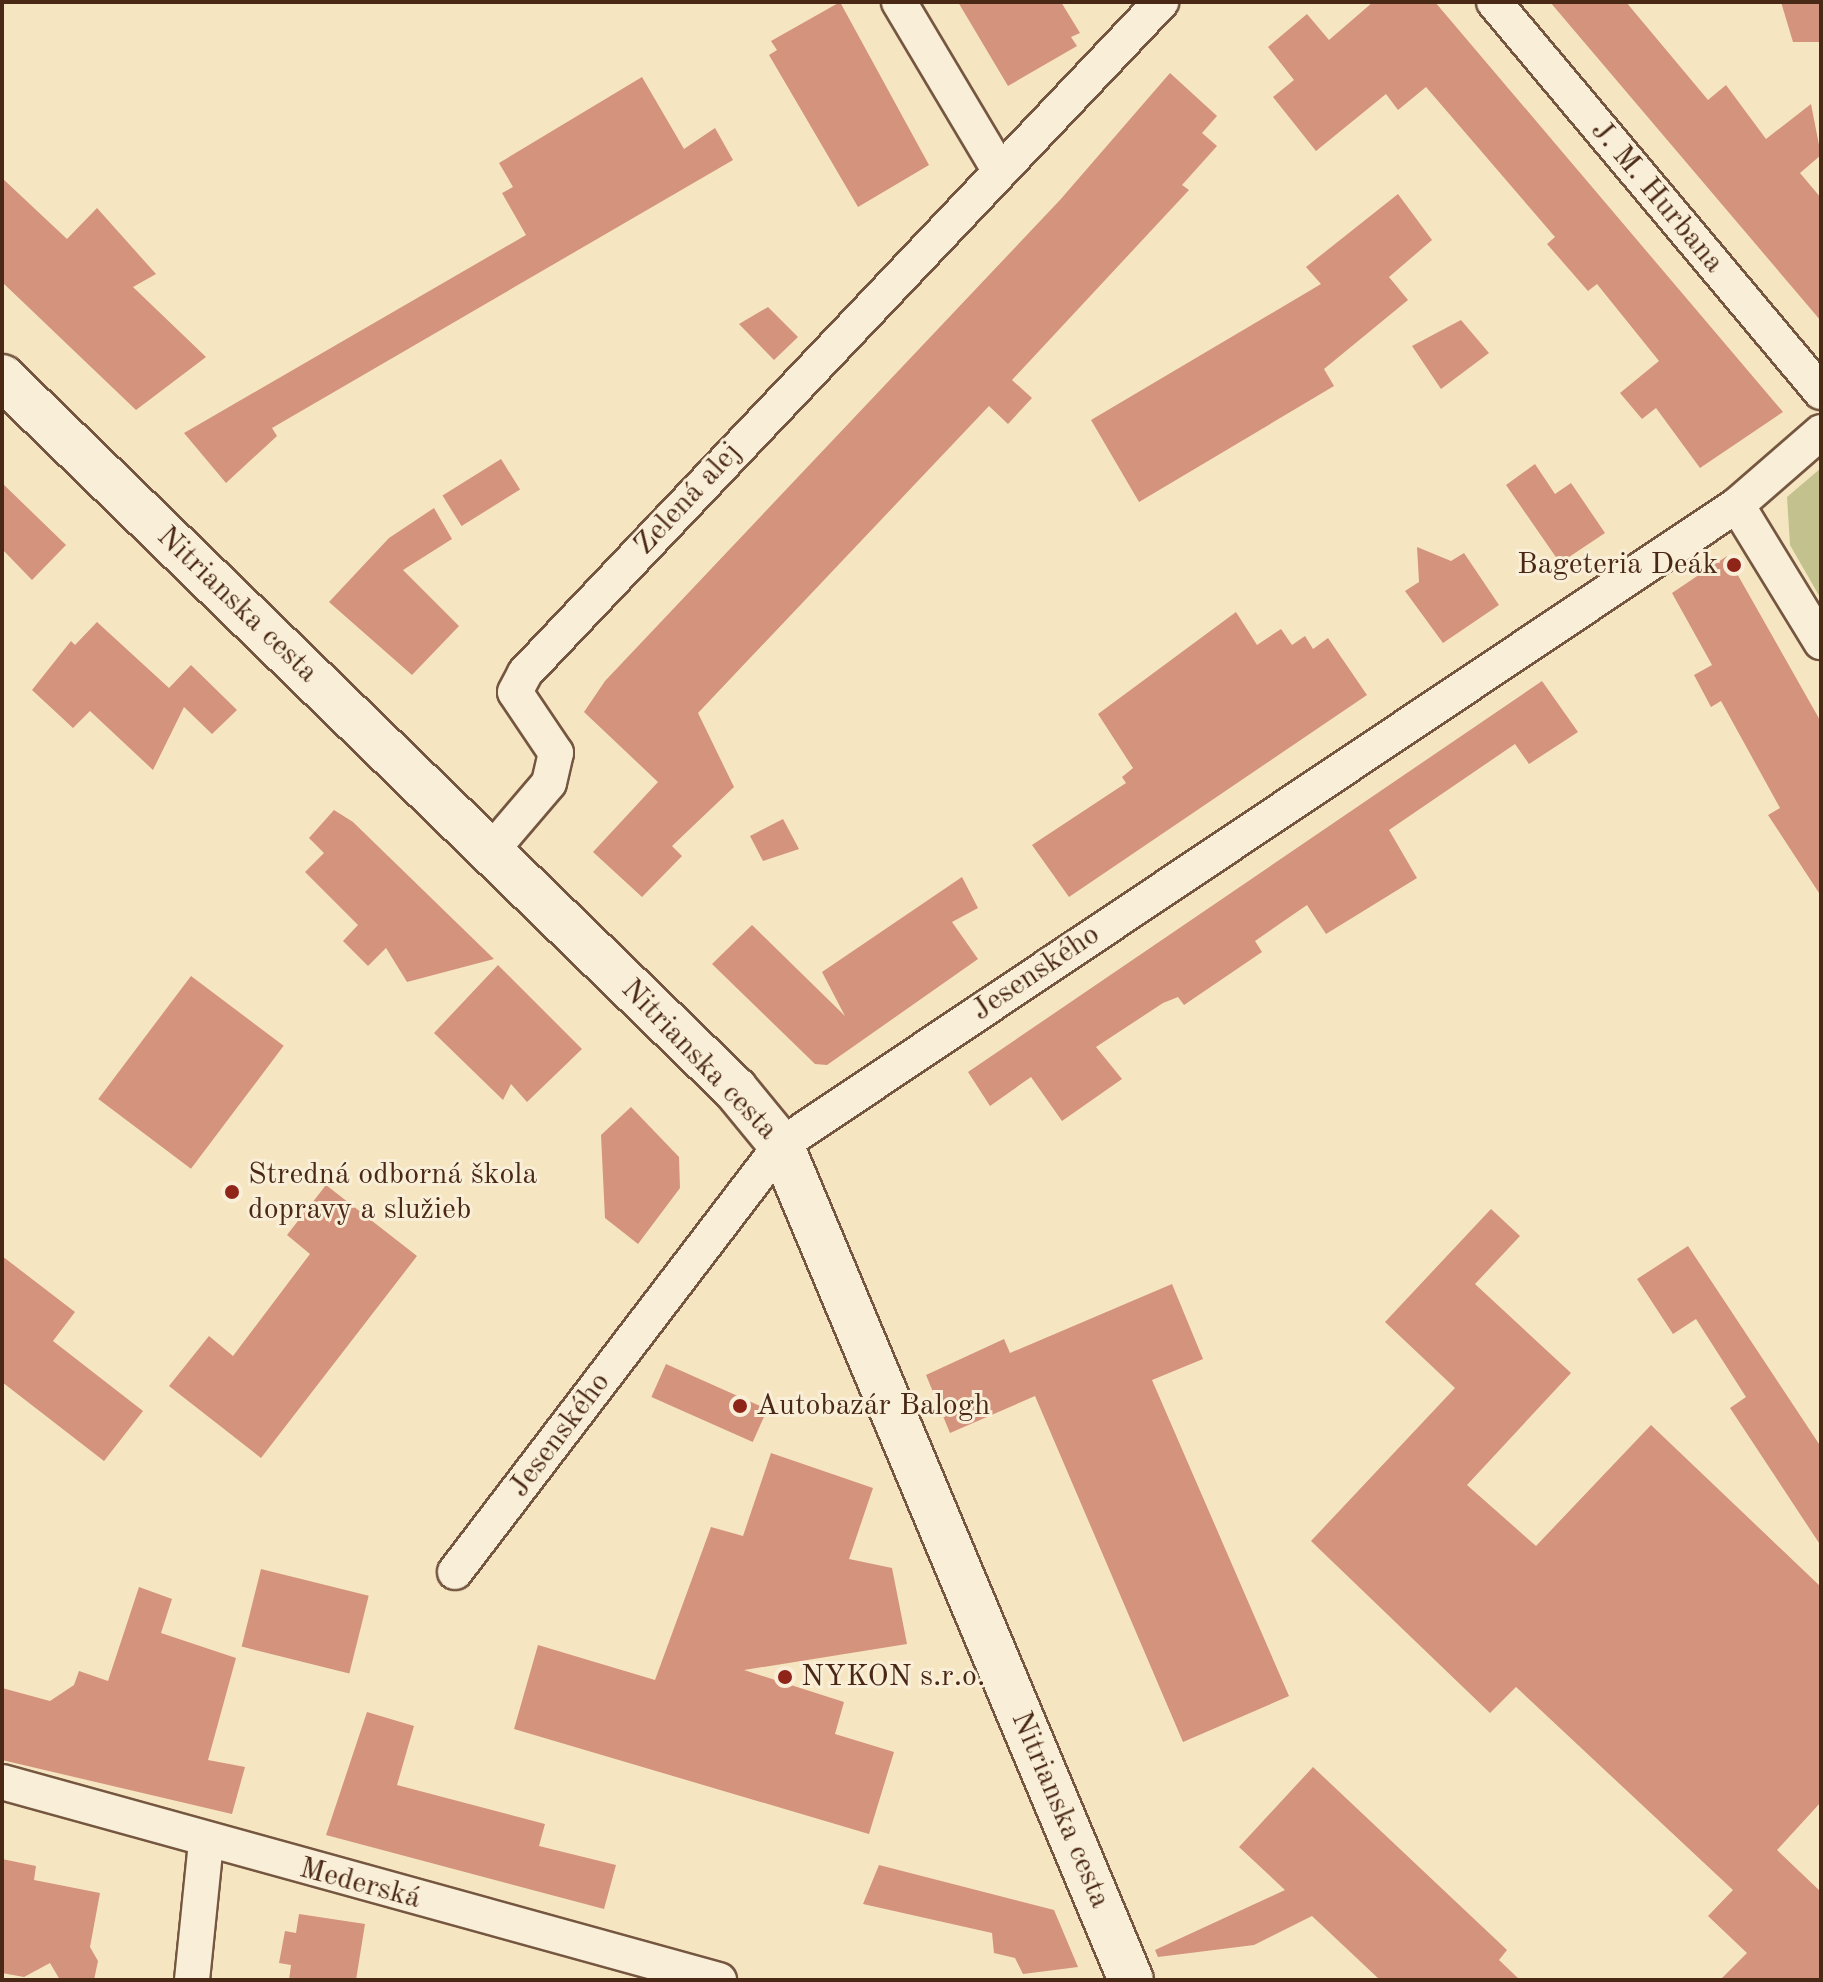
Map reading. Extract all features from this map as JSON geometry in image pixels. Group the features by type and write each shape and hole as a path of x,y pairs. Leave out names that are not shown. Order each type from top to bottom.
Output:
{"main road":[{"name":"Nitrianska cesta","path":"2,377 735,1089 781,1145 1131,1980"}],"street":[{"path":"899,2 999,170"},
{"name":"Zelená alej","path":"491,851 549,783 556,753 515,692 525,673 1161,2"},
{"name":"J. M. Hurbana","path":"1494,2 1821,392"},
{"name":"Jesenského","path":"455,1572 781,1145 1737,505 1821,432"},
{"path":"1737,505 1821,642"},
{"name":"Mederská","path":"2,1782 206,1843 719,1980"},
{"path":"192,1980 206,1843"}],"shaded area":[{"path":"1821,468 1821,599 1790,545 1787,497"}],"building":[{"path":"840,2 929,165 858,207 769,55 777,50 771,41"},
{"path":"958,2 1061,2 1080,33 1071,37 1077,46 1008,86"},
{"path":"1373,2 1435,2 1783,412 1700,468 1656,408 1642,419 1620,393 1659,361 1597,284 1588,291 1547,244 1555,237 1426,87 1398,110 1386,94 1316,151 1273,97 1294,80 1268,47 1307,14 1329,40"},
{"path":"1550,2 1626,2 1708,100 1726,85 1766,139 1811,104 1821,155 1800,173 1821,198 1821,321"},
{"path":"1781,2 1821,2 1821,42 1793,42"},
{"path":"1170,73 1217,116 1202,133 1217,146 1182,185 1189,190 1012,380 1032,398 1008,424 989,406 698,713 734,787 672,846 682,856 642,897 593,852 658,782 584,712 605,681 1060,200"},
{"path":"642,77 684,149 715,128 733,160 272,428 277,436 226,483 184,433 526,235 502,193 513,187 499,163"},
{"path":"2,178 67,239 97,208 156,274 133,287 206,357 136,410 2,282"},
{"path":"1398,194 1432,240 1389,277 1408,300 1324,369 1334,386 1139,502 1091,420 1321,284 1306,267"},
{"path":"768,307 798,337 774,360 739,324"},
{"path":"1461,320 1489,353 1441,389 1412,346"},
{"path":"501,459 520,490 462,526 442,496"},
{"path":"1535,464 1555,494 1571,483 1605,533 1560,563 1506,485"},
{"path":"2,483 66,545 32,580 2,549"},
{"path":"434,508 452,539 403,570 459,626 412,675 329,602 389,538"},
{"path":"1417,547 1451,561 1464,553 1499,605 1443,643 1405,591 1419,582"},
{"path":"1727,556 1821,722 1821,896 1768,815 1780,808 1721,701 1711,707 1694,675 1712,665 1672,593"},
{"path":"1236,612 1257,645 1281,629 1292,645 1305,636 1313,649 1328,638 1367,695 1069,897 1032,845 1126,783 1122,777 1133,768 1098,714"},
{"path":"97,622 169,688 191,665 237,710 212,734 184,707 153,770 90,711 73,728 32,690 71,641 75,645"},
{"path":"1542,681 1578,732 1529,764 1515,744 1389,830 1417,878 1326,934 1307,905 1255,941 1262,952 1184,1005 1178,997 1163,1003 1096,1047 1122,1079 1062,1121 1031,1077 990,1106 968,1072"},
{"path":"334,810 353,822 494,959 407,982 386,948 368,966 343,941 358,925 305,872 324,853 309,838"},
{"path":"783,819 799,849 763,861 750,836"},
{"path":"962,877 978,908 952,922 978,959 827,1065 815,1064 712,964 752,925 845,1016 822,972"},
{"path":"498,965 582,1049 527,1102 511,1084 503,1100 434,1033"},
{"path":"191,976 284,1046 191,1169 98,1099"},
{"path":"631,1107 679,1157 680,1188 638,1244 605,1218 601,1135"},
{"path":"326,1185 417,1256 261,1458 169,1386 209,1336 233,1356 310,1254 287,1235"},
{"path":"1491,1209 1520,1236 1475,1284 1571,1373 1467,1485 1536,1546 1651,1425 1821,1587 1821,1802 1777,1850 1821,1892 1821,1980 1720,1980 1747,1953 1708,1916 1733,1890 1516,1687 1490,1713 1311,1541 1455,1388 1385,1322"},
{"path":"1688,1246 1821,1447 1821,1546 1730,1408 1746,1397 1696,1319 1673,1334 1637,1279"},
{"path":"2,1256 75,1312 53,1341 143,1411 104,1461 2,1382"},
{"path":"1172,1284 1203,1359 1152,1380 1289,1696 1183,1742 1035,1396 950,1433 926,1375 1004,1339 1010,1353"},
{"path":"666,1364 767,1409 753,1442 651,1397"},
{"path":"771,1453 873,1488 849,1559 892,1568 907,1644 744,1670 844,1702 835,1734 894,1752 869,1834 514,1729 538,1645 655,1680 711,1527 743,1536"},
{"path":"261,1569 369,1596 349,1673 242,1647"},
{"path":"139,1587 172,1599 161,1633 236,1658 208,1760 245,1767 232,1814 2,1760 2,1688 50,1701 74,1685 79,1671 108,1681"},
{"path":"367,1712 414,1726 397,1785 545,1824 539,1846 616,1865 604,1909 326,1835"},
{"path":"1313,1767 1507,1950 1499,1960 1520,1980 1380,1980 1312,1916 1254,1945 1158,1957 1155,1950 1285,1890 1239,1847"},
{"path":"2,1859 36,1866 34,1880 100,1893 90,1947 98,1961 94,1980 60,1980 50,1963 24,1977 2,1973"},
{"path":"879,1865 1054,1910 1078,1967 1023,1974 1015,1958 994,1953 992,1933 863,1904"},
{"path":"299,1914 365,1924 356,1980 289,1980 291,1965 279,1963 285,1931 296,1933"}],"place":[{"name":"Bageteria Deák","path":"1734,565"},
{"name":"Stredná odborná škola dopravy a služieb","path":"232,1192"},
{"name":"Autobazár Balogh","path":"740,1406"},
{"name":"NYKON s.r.o.","path":"785,1677"}]}
